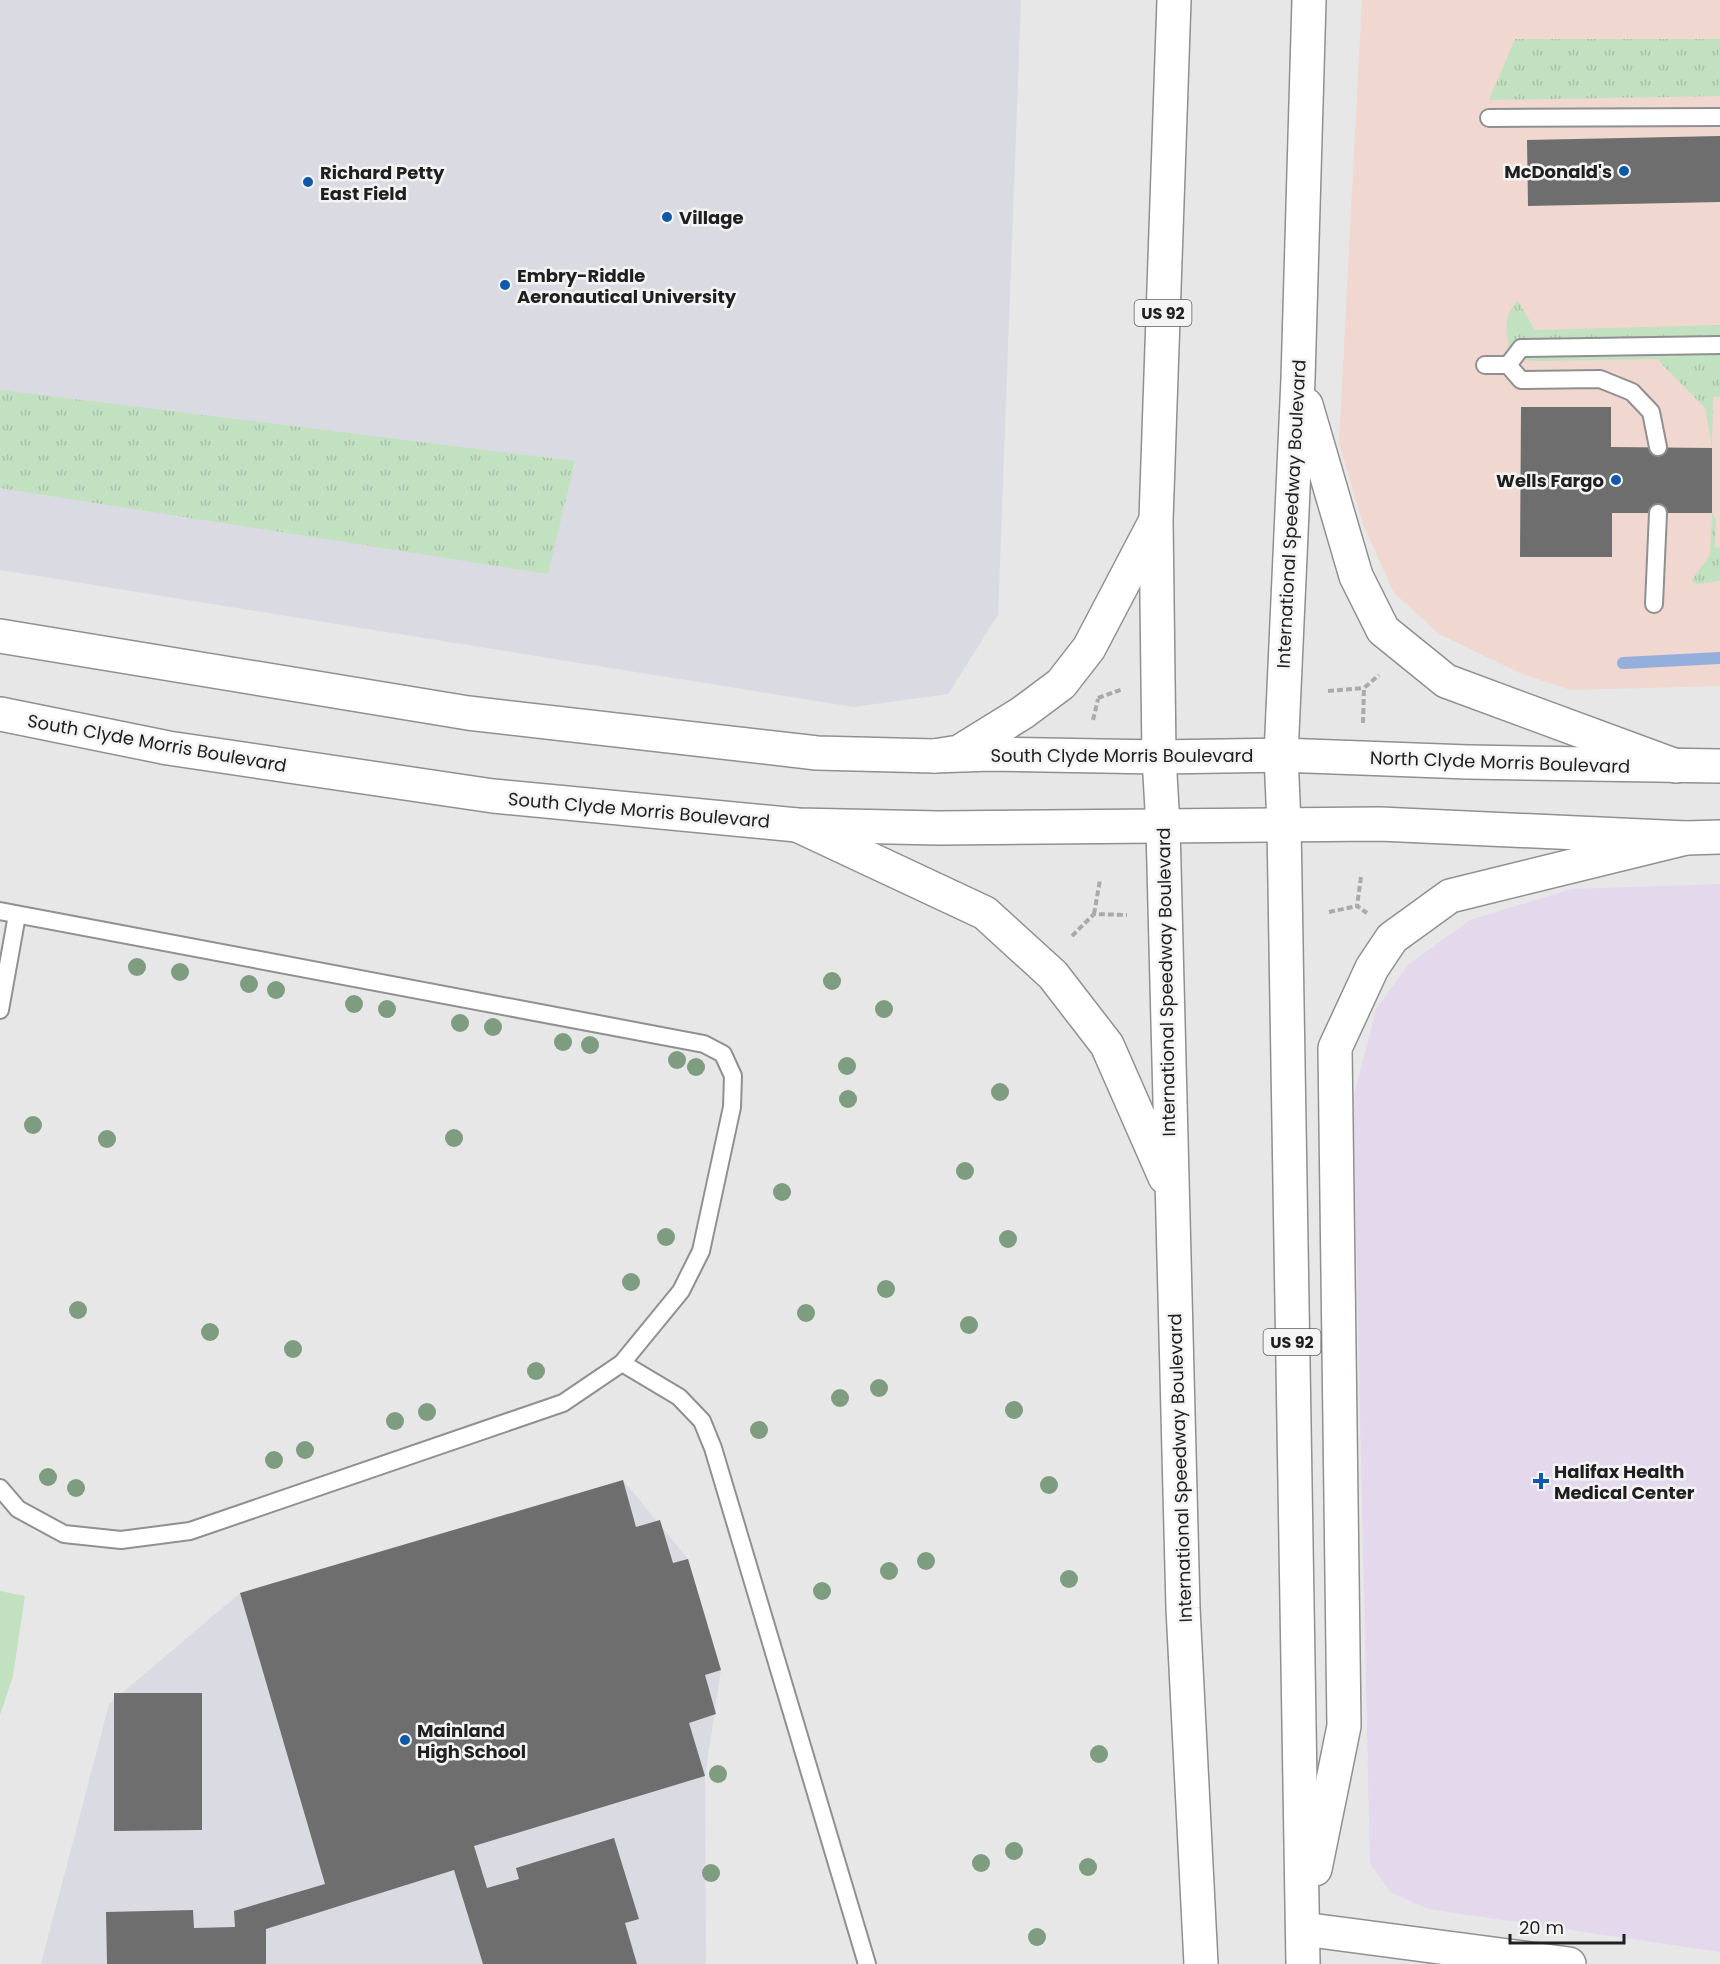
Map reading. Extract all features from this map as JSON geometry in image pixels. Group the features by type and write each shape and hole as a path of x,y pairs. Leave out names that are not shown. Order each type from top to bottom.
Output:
{"main road":[{"name":"International Speedway Boulevard","path":"1174,0 1156,520 1159,757 1183,1608 1201,1964"},
{"name":"International Speedway Boulevard","path":"1303,1964 1281,755 1298,379 1310,0"},
{"path":"1298,379 1356,576 1383,630 1446,681 1676,766"},
{"path":"934,756 958,752 1022,713 1061,684 1089,648 1156,520"},
{"name":"South Clyde Morris Boulevard","path":"0,636 468,713 817,753 1159,757 1281,755"},
{"name":"South Clyde Morris Boulevard","path":"0,714 168,748 493,796 797,825 939,828 1284,824"},
{"name":"North Clyde Morris Boulevard","path":"1281,755 1468,762 1720,766"},
{"path":"1284,824 1380,824 1686,838 1720,837"},
{"path":"797,825 985,913 1053,975 1107,1045 1171,1191"},
{"path":"1569,1964 1303,1929 1344,1726 1335,1048 1372,968 1392,938 1450,897 1686,838"}],"lane":[{"path":"1489,118 1720,117"},
{"path":"1508,365 1521,348 1720,345"},
{"path":"1485,365 1508,365 1521,380 1600,379 1632,392 1651,412 1658,447"},
{"path":"1654,604 1658,513"},
{"path":"0,911 704,1044 723,1054 733,1077 732,1107 701,1251 681,1291 622,1364 563,1403 190,1531 121,1540 64,1534 18,1509 0,1488"},
{"path":"0,1010 17,915"},
{"path":"622,1364 680,1397 702,1421 713,1448 867,1964"}],"path":[{"path":"1328,691 1364,688 1386,669"},
{"path":"1098,698 1125,688"},
{"path":"1363,727 1364,688"},
{"path":"1094,694 1098,698"},
{"path":"1091,727 1098,698"},
{"path":"1357,906 1361,877"},
{"path":"1072,936 1094,914 1100,880"},
{"path":"1329,912 1357,906 1375,920"},
{"path":"1094,914 1127,915"}],"shaded area":[{"name":"Embry-Riddle Aeronautical University","path":"0,0 1021,0 998,615 948,694 854,707 0,570"},
{"path":"1362,0 1720,0 1720,686 1571,690 1522,674 1439,634 1394,593 1363,524 1339,443"},
{"name":"Halifax Health Medical Center","path":"1720,884 1720,1952 1428,1909 1390,1892 1370,1863 1353,1099 1376,1009 1409,964 1470,920 1571,889"},
{"name":"Mainland High School","path":"623,1480 688,1559 721,1670 705,1776 706,1964 41,1964 109,1704 240,1593"}],"green space":[{"path":"1515,39 1720,39 1720,96 1489,100"},
{"path":"1518,301 1535,330 1720,325 1720,397 1713,397 1712,448 1705,408 1657,359 1511,360 1507,321 1512,307"},
{"path":"0,390 575,461 548,574 0,488"},
{"path":"1712,513 1716,520 1715,547 1720,547 1720,581 1697,584 1691,581 1710,555"},
{"path":"0,1591 25,1596 13,1676 0,1715"}],"building":[{"name":"McDonald's","path":"1720,136 1720,202 1528,206 1527,140"},
{"name":"Wells Fargo","path":"1521,407 1611,407 1611,447 1712,448 1712,513 1612,513 1612,557 1520,557"},
{"name":"Mainland High School","path":"623,1480 636,1527 660,1520 673,1563 688,1559 721,1670 705,1675 716,1714 689,1723 705,1776 474,1846 487,1888 519,1879 516,1868 614,1838 639,1919 625,1923 637,1964 483,1964 454,1870 266,1929 266,1964 107,1964 106,1912 193,1910 194,1928 235,1927 234,1911 325,1884 240,1593"},
{"path":"114,1693 202,1693 202,1830 114,1831"}],"waterway":[{"path":"1623,663 1720,658"}],"place":[{"name":"McDonald's","path":"1624,171"},
{"name":"Richard Petty East Field","path":"308,182"},
{"name":"Village","path":"667,217"},
{"name":"Embry-Riddle Aeronautical University","path":"505,285"},
{"name":"Wells Fargo","path":"1616,480"},
{"name":"Halifax Health Medical Center","path":"1541,1481"},
{"name":"Mainland High School","path":"405,1740"}]}
